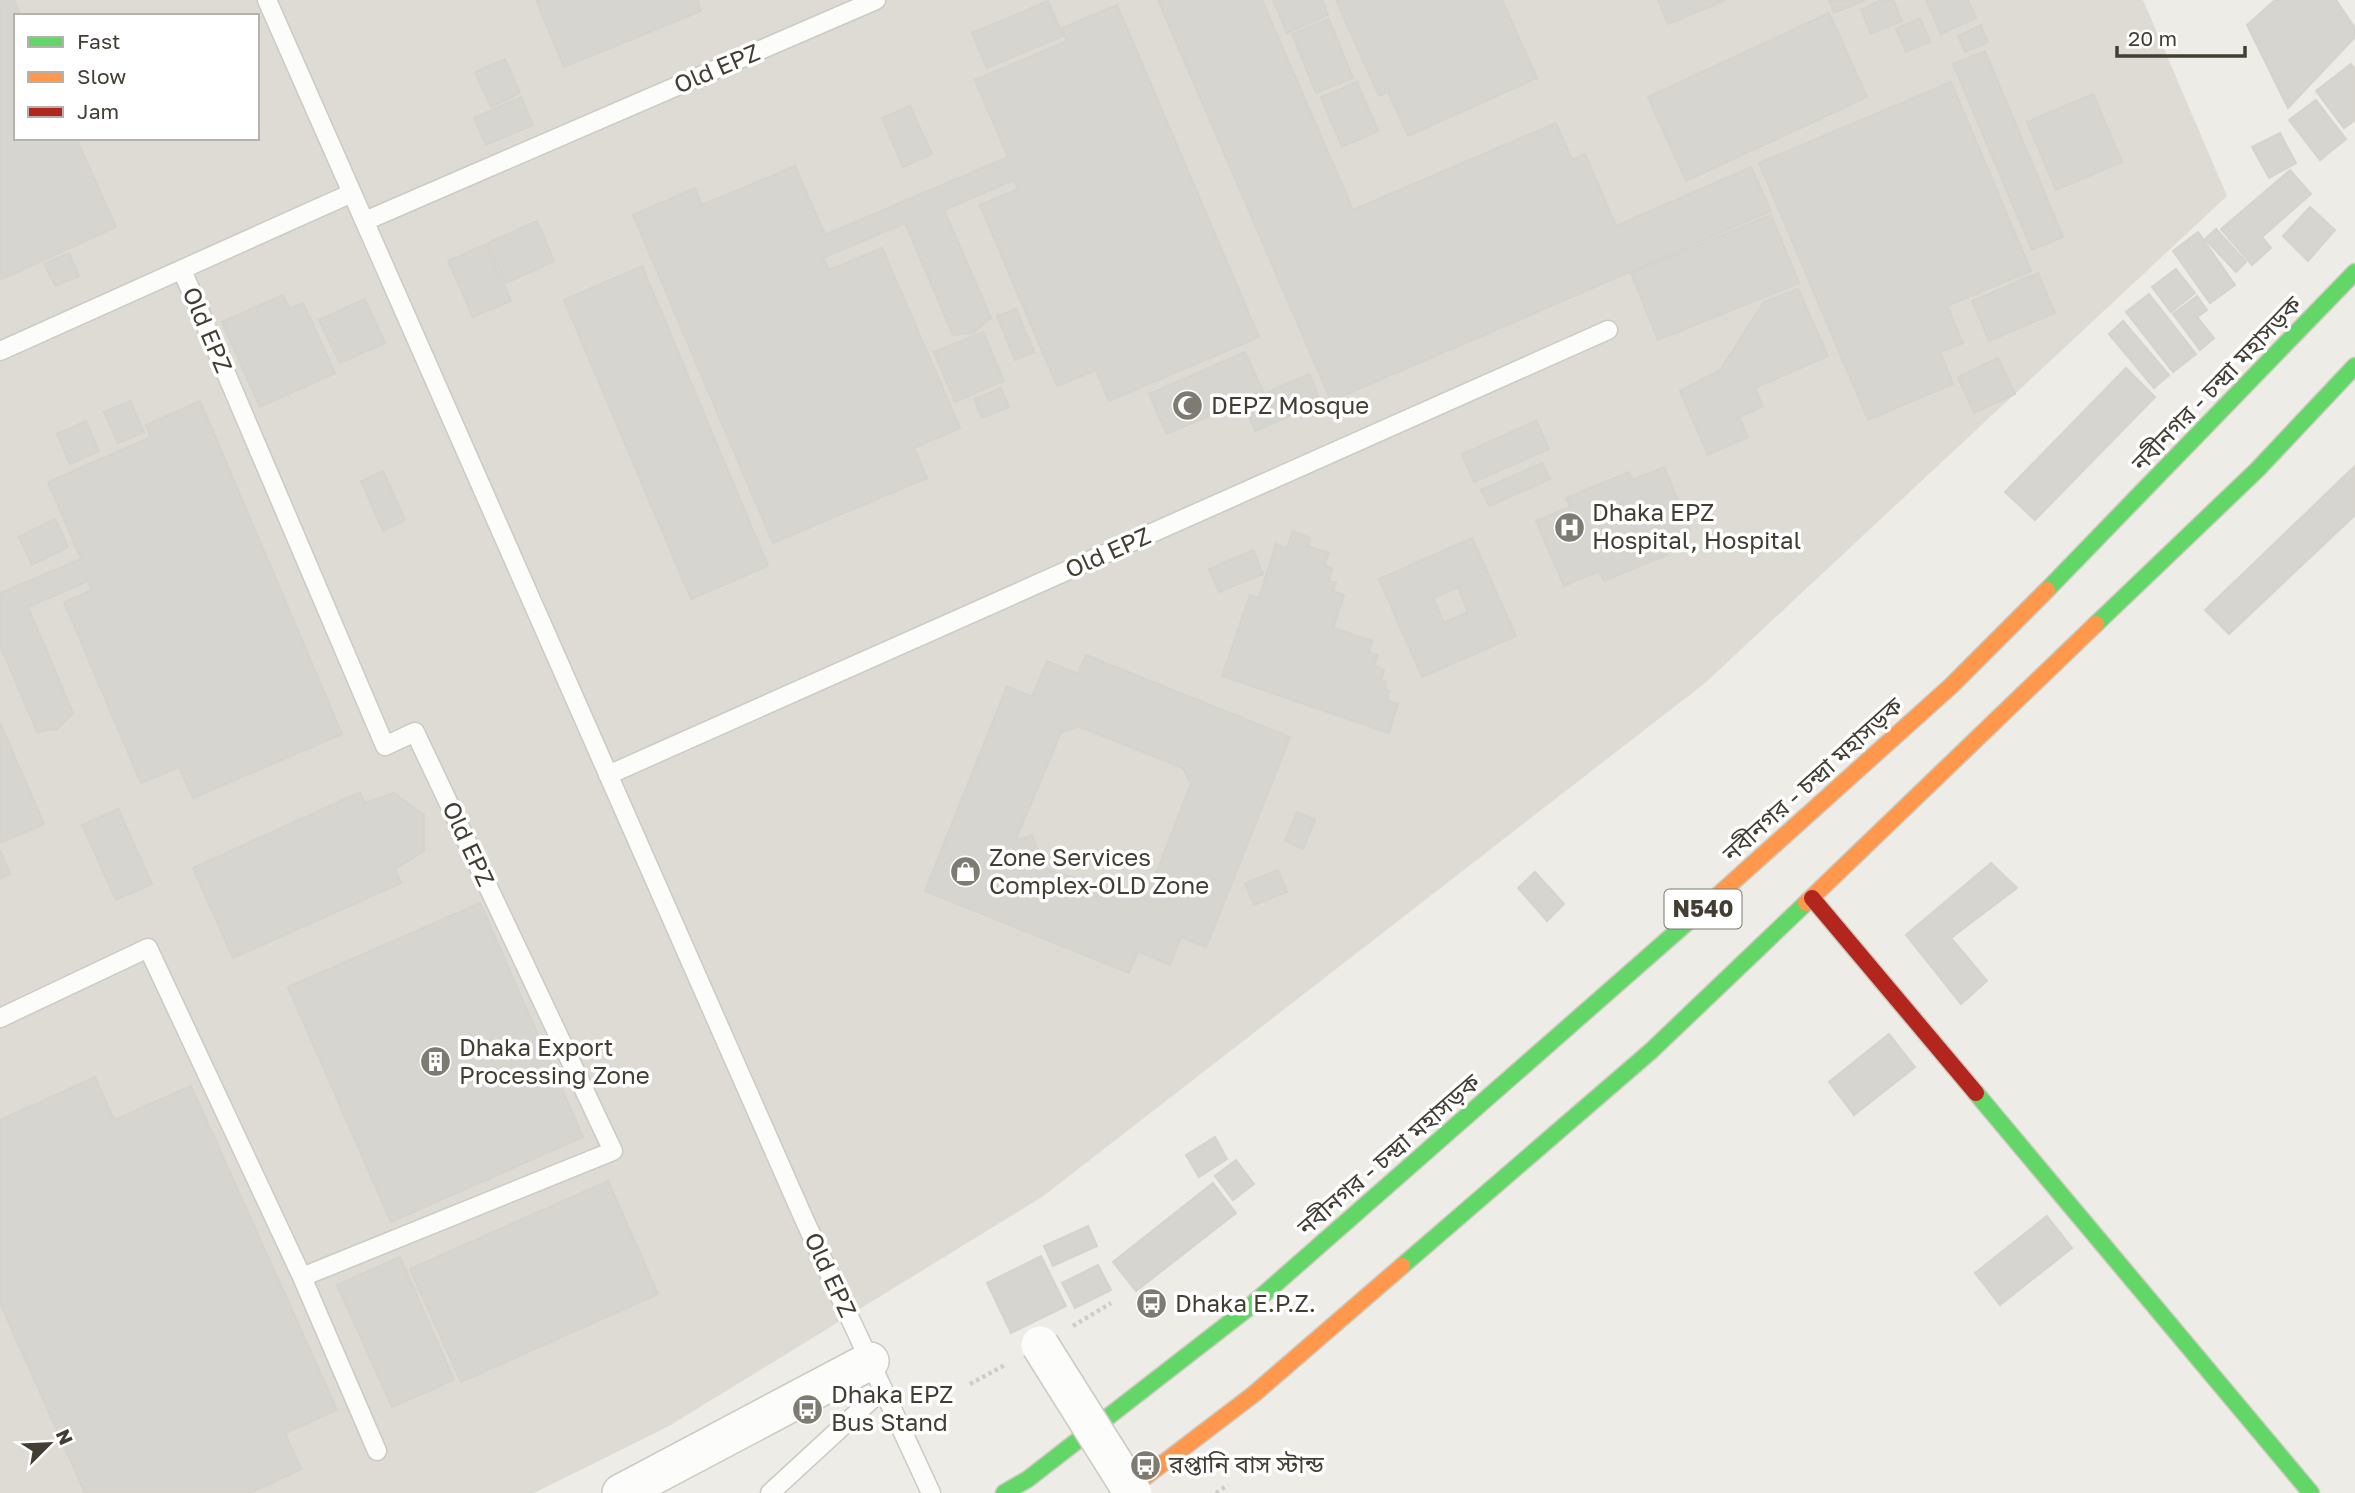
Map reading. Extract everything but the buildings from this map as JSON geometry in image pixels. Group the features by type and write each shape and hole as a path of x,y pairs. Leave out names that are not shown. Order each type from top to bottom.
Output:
{"main road":[{"name":"নবীনগর - চন্দ্রা মহাসড়ক","path":"1004,1493 1028,1479 1247,1309 1621,983 1951,686 2152,485 2355,272"},
{"name":"N540","path":"1124,1493 1254,1394 1609,1087 1812,898 2247,480 2355,366"},
{"path":"1812,898 2311,1493"}],"street":[{"path":"1040,1345 1133,1493"},
{"path":"621,1493 877,1375"}],"lane":[{"name":"Old EPZ","path":"267,0 608,775 931,1493"},
{"name":"Old EPZ","path":"365,221 876,0"},
{"name":"Old EPZ","path":"0,351 352,193"},
{"name":"Old EPZ","path":"181,270 385,746 415,732 612,1151 302,1277"},
{"name":"Old EPZ","path":"608,775 1608,330"},
{"path":"0,1018 148,948 302,1277 377,1451"},
{"path":"770,1493 877,1375"}],"path":[{"path":"1216,1493 1228,1485"}],"shaded area":[{"path":"0,0 2143,0 2227,196 1705,683 1042,1197 669,1426 534,1493 0,1493"}],"traffic: fast":[{"path":"2047,590 2355,272"},
{"path":"2096,624 2257,470 2355,366"},
{"path":"1004,1493 1028,1479 1247,1309 1715,898"},
{"path":"1402,1266 1651,1051 1806,903"},
{"path":"1976,1093 2311,1493"}],"traffic: slow":[{"path":"1715,898 1951,686 2047,590"},
{"path":"1806,903 2096,624"},
{"path":"1124,1493 1254,1394 1402,1266"}],"traffic: jam":[{"path":"1812,898 1976,1093"}],"place":[{"name":"DEPZ Mosque","path":"1188,406"},
{"name":"Dhaka EPZ Hospital, Hospital","path":"1569,527"},
{"name":"Zone Services Complex-OLD Zone","path":"966,872"},
{"name":"Dhaka Export Processing Zone","path":"436,1062"},
{"name":"Dhaka E.P.Z.","path":"1152,1304"},
{"name":"Dhaka EPZ Bus Stand","path":"808,1409"},
{"name":"রপ্তানি বাস স্টান্ড","path":"1146,1465"}]}
